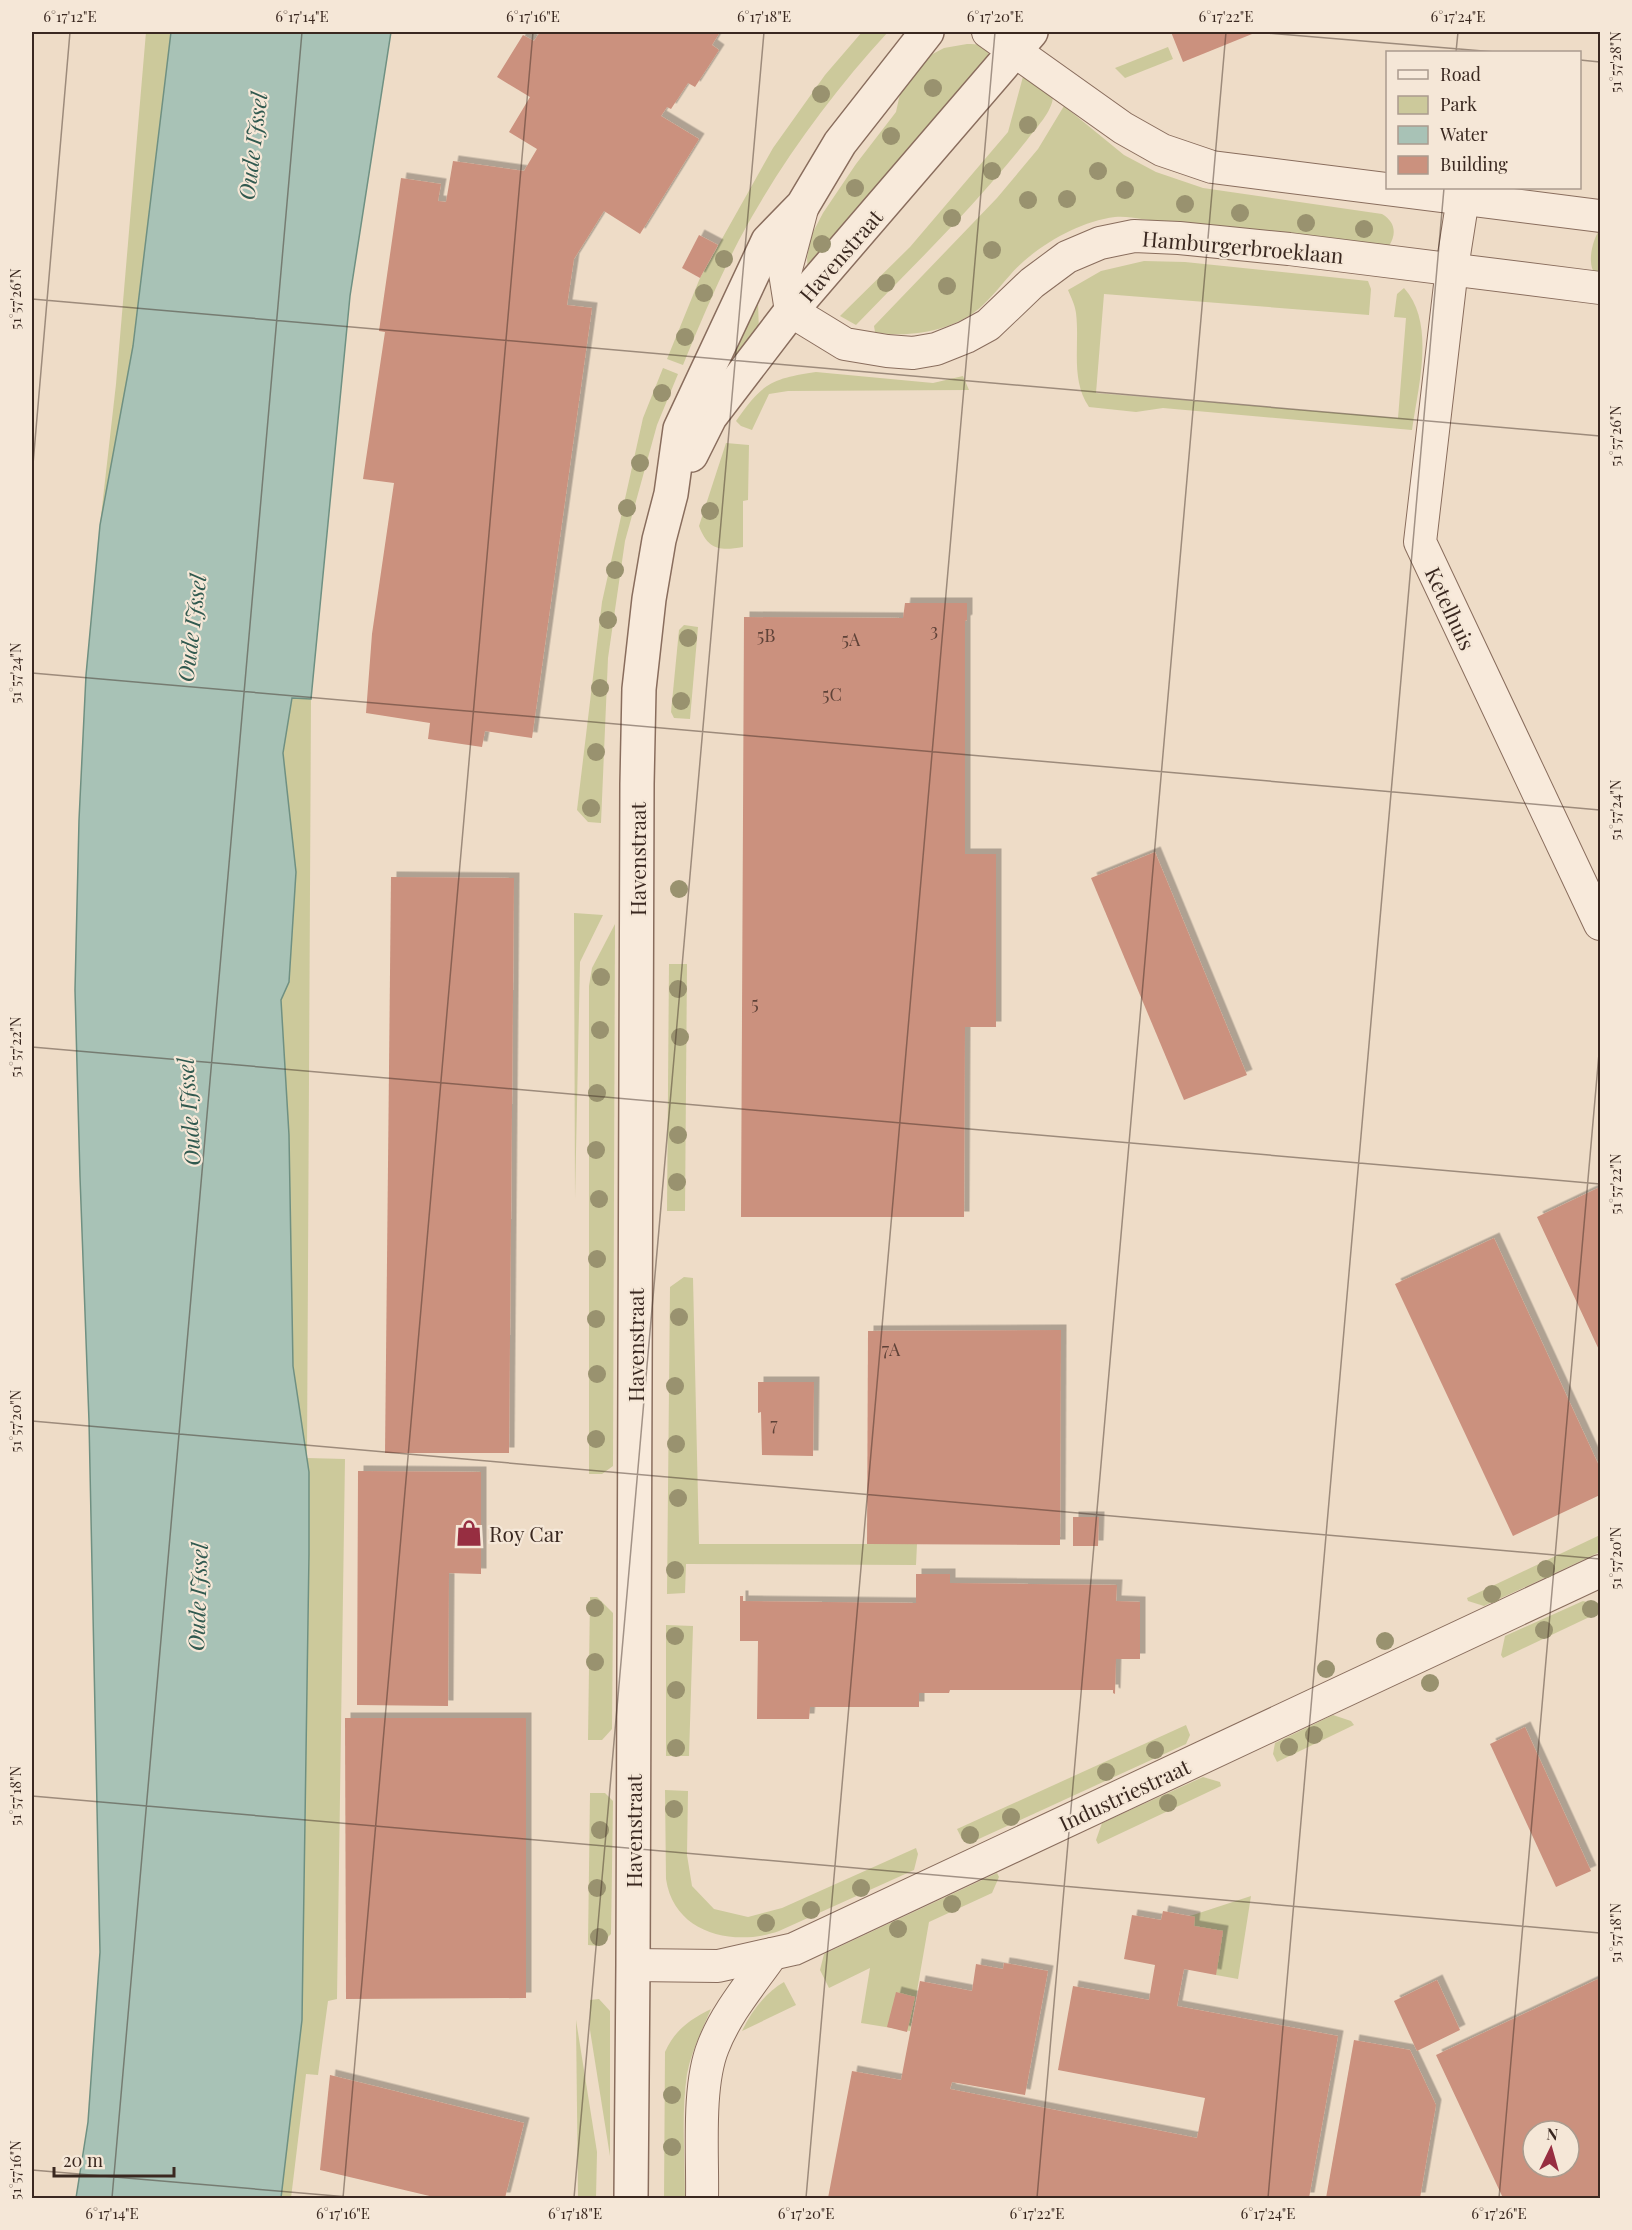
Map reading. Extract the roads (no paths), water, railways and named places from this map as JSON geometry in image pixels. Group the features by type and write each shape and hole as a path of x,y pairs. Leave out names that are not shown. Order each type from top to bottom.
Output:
{"street":[{"name":"Havenstraat","path":"631,2199 639,712 649,599 659,540 671,494 680,429 768,241 803,205 840,142 927,32"},
{"path":"988,32 1023,41 1123,128 1162,150 1212,167 1386,188"},
{"name":"Havenstraat","path":"671,494 710,417 791,311 1023,41"},
{"path":"1390,189 1600,216"},
{"path":"1452,268 1463,198"},
{"path":"791,311 785,273 803,205"},
{"name":"Hamburgerbroeklaan","path":"791,311 845,344 913,353 936,349 966,338 988,325 1032,283 1067,257 1100,243 1134,236 1190,239 1452,268 1600,288"},
{"name":"Ketelhuis","path":"1452,268 1420,542 1600,924"},
{"name":"Industriestraat","path":"633,1965 718,1966 794,1948 1600,1571"},
{"path":"702,2199 704,2083 712,2048 732,2010 772,1954"}],"water":[{"name":"Oude IJssel","path":"171,32 391,32 350,296 311,699 292,698 283,753 296,872 289,982 281,1000 289,1135 293,1366 309,1472 309,1554 302,2020 281,2198 76,2198 88,2122 100,1952 89,1421 75,990 79,820 86,675 100,525 133,346"}],"place":[{"name":"Roy Car","path":"469,1533"}]}
